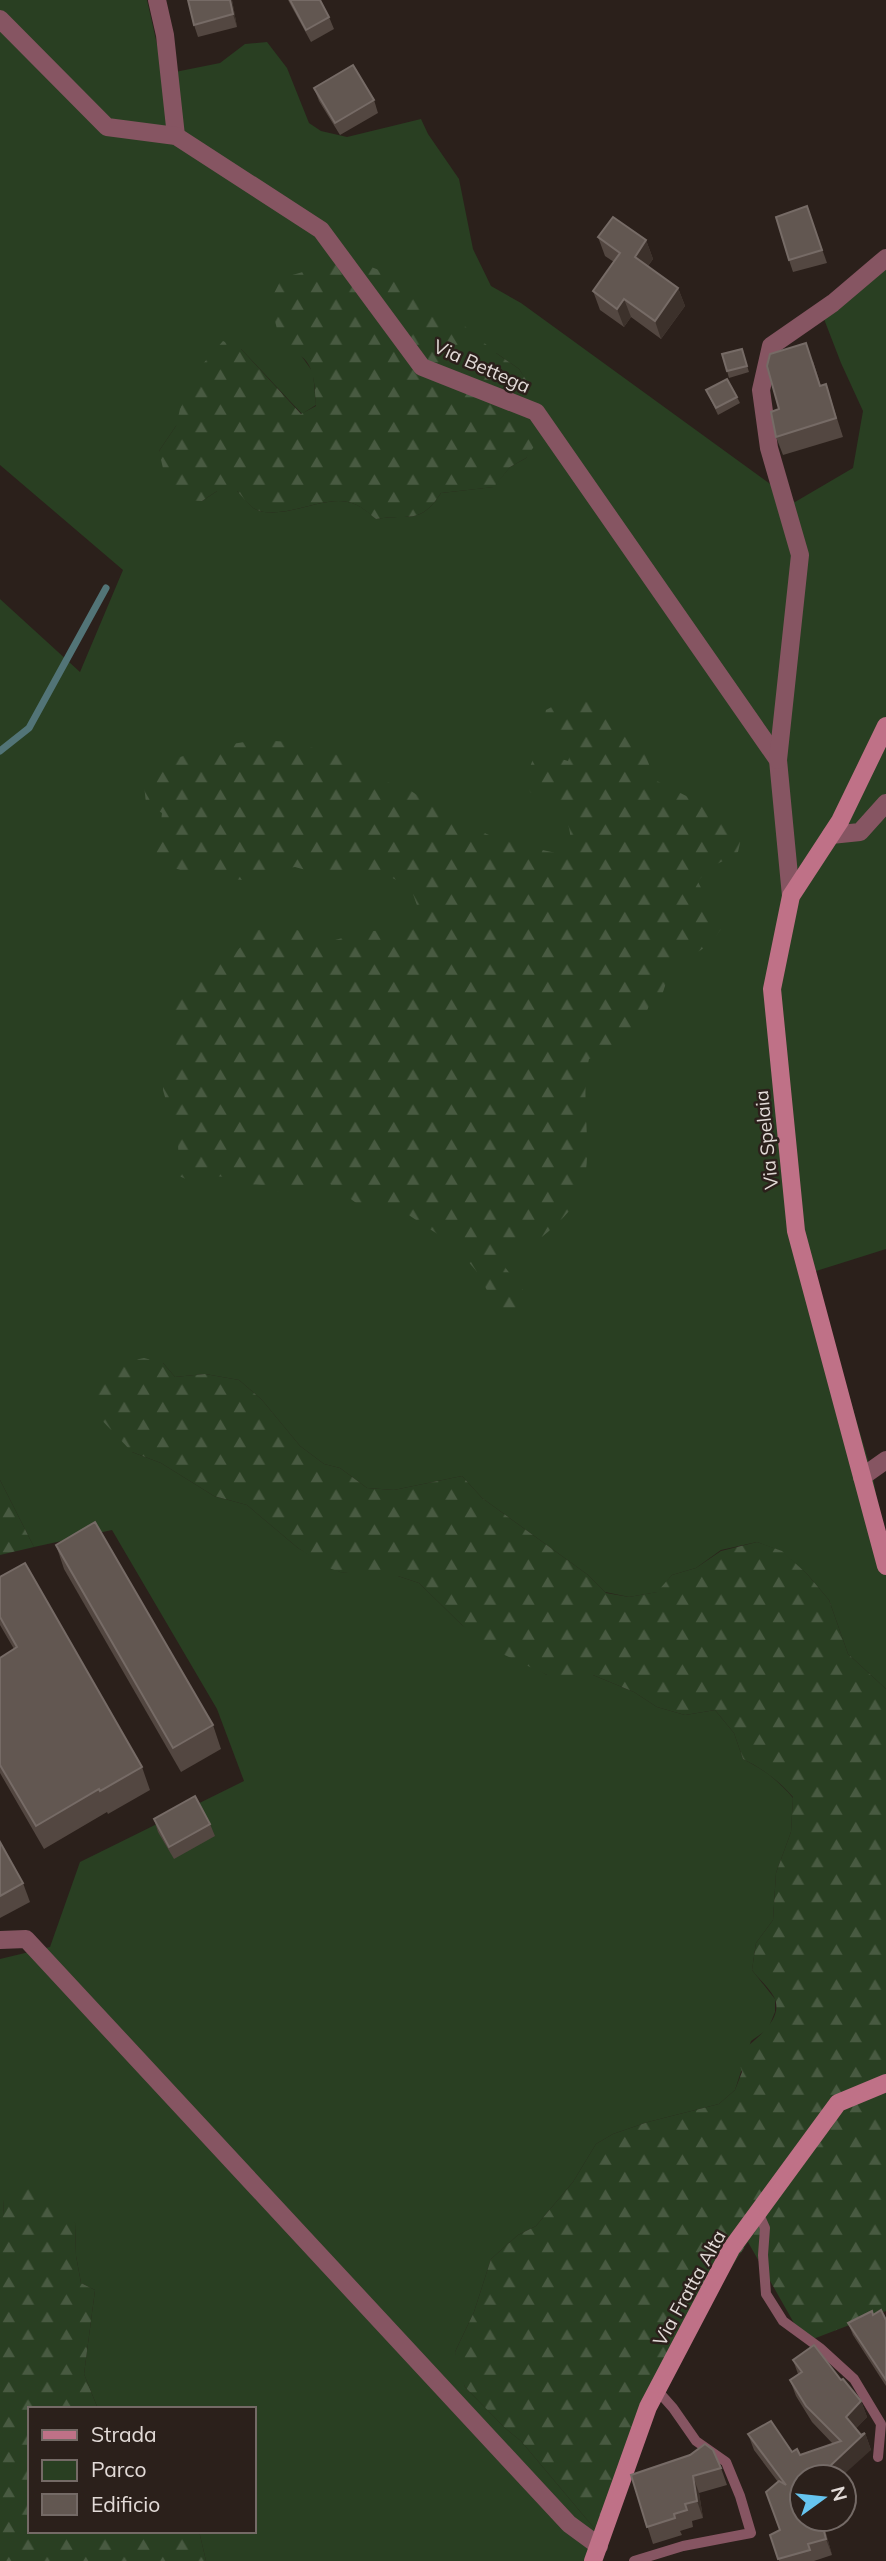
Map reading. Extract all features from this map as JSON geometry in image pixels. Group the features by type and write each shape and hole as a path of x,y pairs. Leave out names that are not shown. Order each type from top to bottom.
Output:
{"street":[{"path":"157,0 165,35 176,136"},
{"name":"Via Bettega","path":"0,19 107,127 176,136 321,230 422,367 536,412 778,760"},
{"name":"Via Bettega","path":"791,896 778,760 800,555 769,448 761,390 771,346 833,303 886,258"},
{"name":"Via Spelaia","path":"886,726 851,801 791,896 772,989 796,1231 886,1566"},
{"path":"831,835 860,832 886,803"},
{"path":"862,1477 886,1460"},
{"path":"0,1941 26,1939 596,2553"},
{"name":"Via Fratta Alta","path":"596,2553 649,2407 731,2249 838,2103 886,2083"}],"lane":[{"path":"758,2212 765,2228 762,2255 766,2294 783,2321 820,2348 854,2379 881,2424 878,2457"},
{"path":"634,2561 683,2546 751,2533 726,2462 696,2441 657,2390"}],"green space":[{"path":"0,0 147,0 161,62 175,72 220,63 245,44 267,42 287,68 309,123 321,131 347,137 421,119 428,134 459,179 473,249 491,286 521,303 795,502 853,468 863,411 824,319 886,268 886,1249 813,1272 873,1477 886,1551 886,1689 848,1654 829,1600 807,1574 781,1551 757,1542 721,1550 696,1568 672,1575 658,1592 629,1597 605,1592 588,1575 482,1498 462,1476 394,1490 367,1488 340,1468 324,1464 300,1446 262,1400 239,1380 205,1374 175,1377 163,1363 132,1452 161,1463 214,1496 247,1505 298,1548 340,1572 398,1576 419,1583 462,1625 547,1675 593,1675 634,1692 657,1707 685,1715 715,1710 734,1733 743,1759 770,1776 793,1798 791,1832 776,1873 773,1920 756,1943 752,1970 775,1999 775,2012 768,2029 751,2041 735,2090 719,2104 648,2122 613,2134 596,2144 573,2182 536,2226 518,2235 491,2259 474,2312 455,2352 465,2387 521,2441 600,2535 588,2561 206,2561 199,2533 256,2533 256,2407 97,2407 84,2374 95,2290 81,2283 76,2256 75,2223 4,2200 3,2217 0,2218 0,1959 50,1947 80,1862 244,1781 217,1709 112,1530 34,1547 0,1480 0,599 80,672 123,570 0,465","holes":["241,349 302,414 316,405 313,372 300,354 496,353 519,369 547,415 526,458 510,467 493,487 441,493 426,510 406,517 376,519 356,505 338,501 267,512 254,509 237,491 217,491 202,501 159,451 176,426"]},
{"path":"334,263 366,265 379,270 447,311 519,369 540,401 549,425 526,458 510,467 494,487 441,493 426,510 413,516 376,519 356,505 338,501 267,512 254,509 237,491 217,491 202,501 180,500 168,490 159,451 176,426 180,409 201,366 223,341 241,349 301,414 316,406 309,365 288,350 277,329 270,301 282,278"},
{"path":"595,700 615,729 632,732 642,746 655,780 733,820 742,834 738,852 711,868 698,882 717,910 721,929 711,943 682,963 668,977 662,995 652,998 643,1021 623,1050 606,1052 589,1059 585,1093 586,1169 577,1200 559,1222 538,1240 521,1240 506,1249 504,1266 526,1294 524,1311 507,1315 494,1304 478,1273 454,1245 395,1206 376,1208 359,1205 330,1184 277,1192 228,1177 211,1176 195,1183 179,1176 178,1142 163,1090 164,1072 177,1040 163,1008 173,993 199,969 232,956 257,930 294,930 328,942 364,932 383,930 399,934 416,928 419,911 413,894 400,882 385,874 368,872 331,877 295,867 242,880 189,873 157,862 152,845 160,830 162,813 146,803 144,785 169,761 203,749 256,740 292,742 345,757 374,777 411,791 455,820 489,835 524,839 538,849 556,853 571,844 568,823 560,811 530,792 527,774 534,757 551,756 568,761 574,745 557,739 542,728 546,710 561,702"},
{"path":"144,1358 163,1363 175,1377 205,1374 239,1380 262,1400 300,1446 324,1464 340,1468 367,1488 394,1490 462,1476 482,1498 588,1575 606,1593 629,1597 657,1592 672,1575 696,1568 721,1551 757,1542 782,1551 807,1574 829,1600 848,1654 886,1689 886,2311 813,2339 794,2323 748,2242 677,2350 600,2535 521,2441 465,2387 457,2368 455,2352 474,2312 491,2259 518,2235 536,2226 573,2182 596,2144 613,2134 648,2122 719,2104 735,2090 742,2072 737,2056 765,2030 775,2014 774,1997 752,1970 756,1943 773,1920 776,1873 791,1832 793,1797 770,1775 743,1759 734,1733 715,1710 685,1715 657,1707 634,1692 593,1675 547,1675 492,1649 462,1625 419,1583 398,1576 372,1576 329,1568 298,1548 247,1505 214,1496 161,1463 132,1452 95,1413 96,1391 125,1362"},
{"path":"0,1480 34,1547 0,1555"},
{"path":"26,2183 52,2195 75,2223 76,2256 81,2283 95,2290 84,2374 97,2407 28,2407 28,2533 199,2533 206,2561 0,2561 0,2218 3,2216 4,2200 11,2187"}],"building":[{"path":"188,0 230,0 233,14 194,25"},
{"path":"290,0 320,0 329,17 306,30"},
{"path":"353,65 374,100 335,123 314,88"},
{"path":"807,206 822,250 789,260 776,217"},
{"path":"613,217 646,240 635,257 678,288 655,321 624,299 617,309 593,291 620,253 598,237"},
{"path":"806,343 820,386 826,384 836,418 776,437 771,412 779,409 767,366 770,354"},
{"path":"742,349 747,366 727,371 722,354"},
{"path":"727,379 737,397 716,408 706,390"},
{"path":"95,1522 213,1725 173,1748 56,1545"},
{"path":"25,1563 142,1767 36,1826 0,1765 0,1658 17,1647 0,1617 0,1577"},
{"path":"195,1796 210,1824 169,1847 154,1819"},
{"path":"0,1842 23,1883 0,1896"},
{"path":"881,2310 886,2320 886,2380 848,2323 872,2311 873,2315"},
{"path":"814,2345 861,2401 846,2417 861,2435 865,2433 833,2463 788,2463 788,2533 824,2533 826,2539 808,2544 810,2550 778,2559 770,2535 780,2530 766,2492 779,2481 786,2485 748,2434 771,2421 792,2452 797,2449 800,2455 841,2441 806,2406 790,2380 802,2372 793,2360"},
{"path":"705,2444 713,2450 721,2468 693,2476 697,2501 685,2504 687,2510 674,2514 675,2518 647,2527 631,2475 690,2455"}],"waterway":[{"path":"0,751 29,728 106,588"}]}
